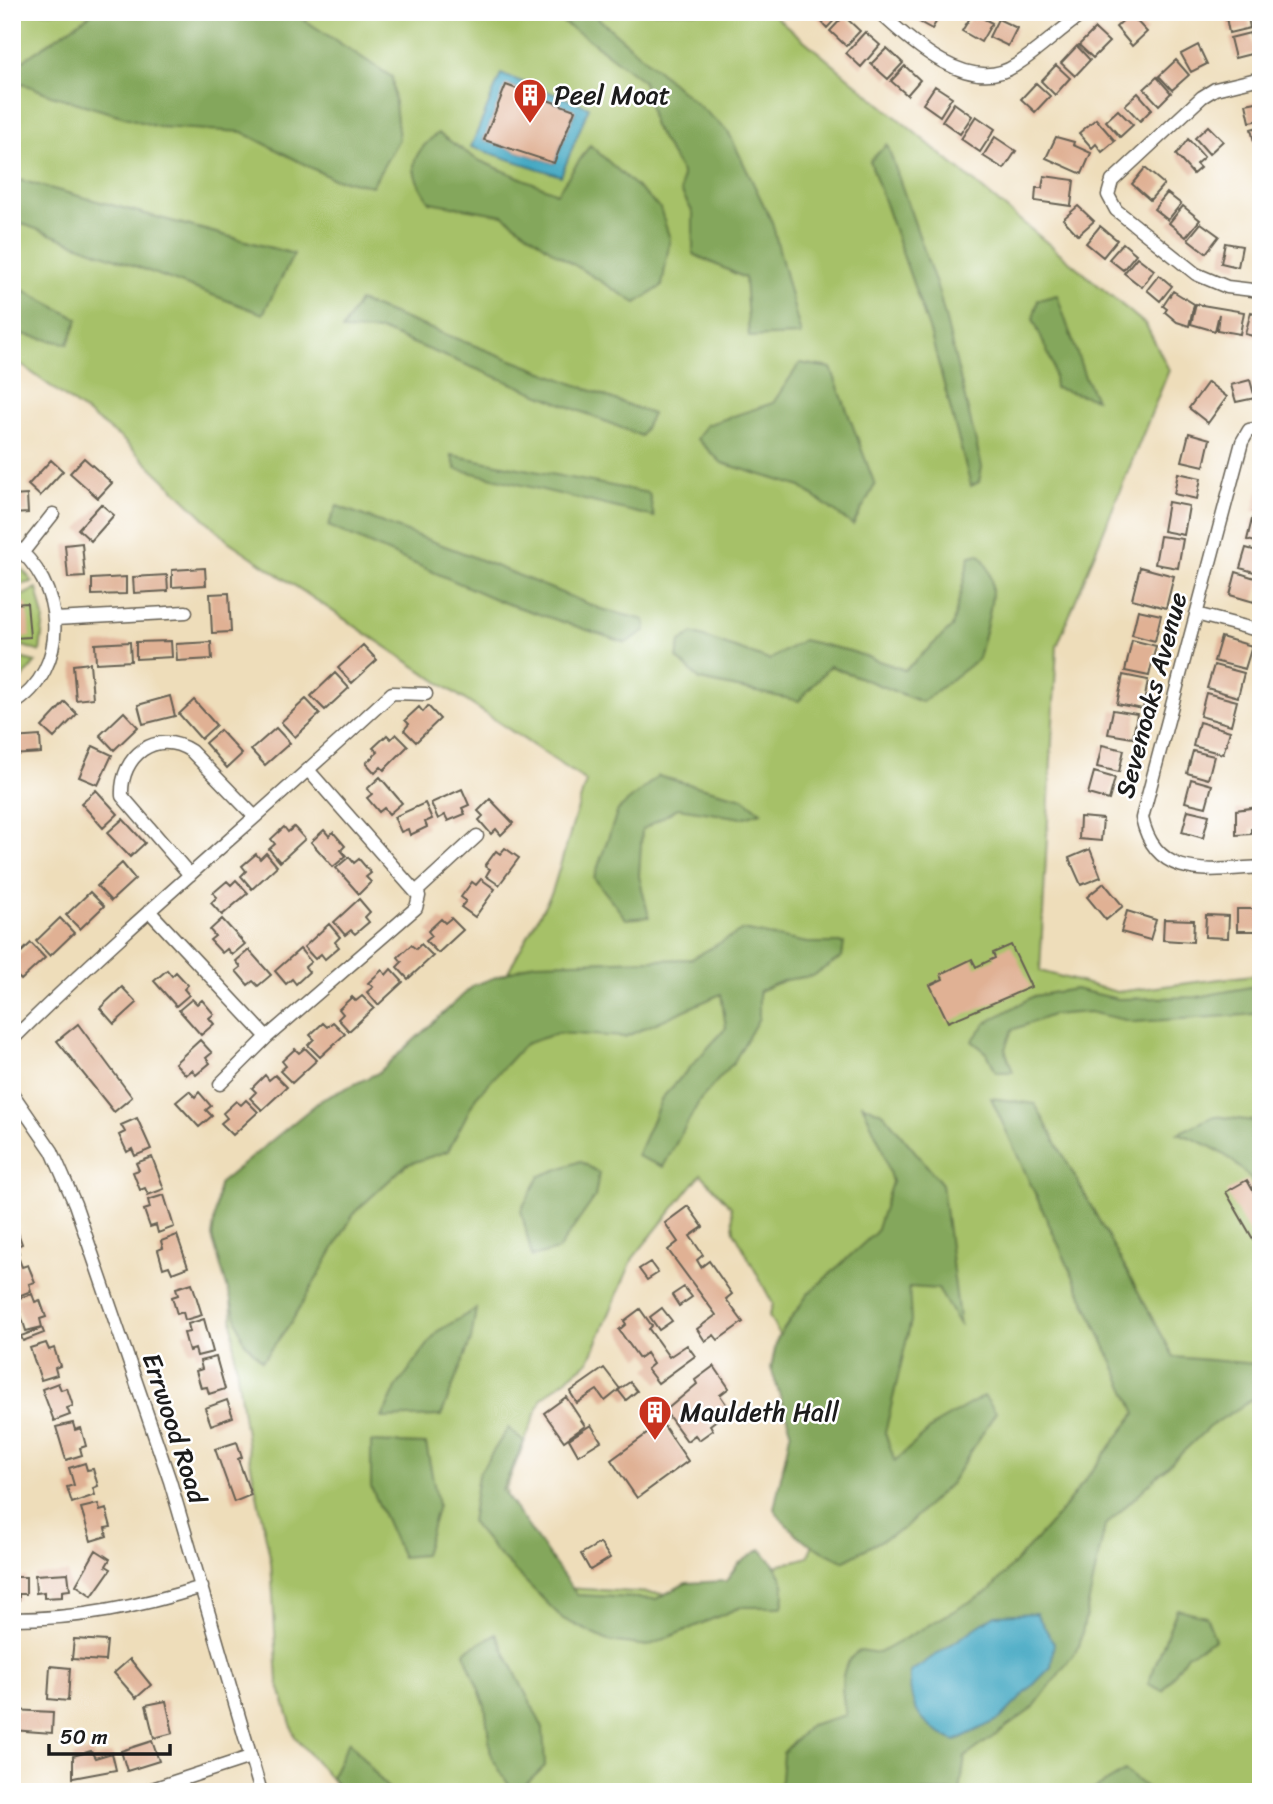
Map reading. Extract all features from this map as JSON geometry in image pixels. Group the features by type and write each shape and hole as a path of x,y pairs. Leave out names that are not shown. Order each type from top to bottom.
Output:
{"street":[{"path":"879,12 909,41 946,63 975,73 998,73 1015,66 1086,12"},
{"path":"1261,78 1215,89 1202,97 1112,181 1108,195 1116,210 1196,274 1227,287 1261,291"},
{"name":"Sevenoaks Avenue","path":"1261,428 1249,430 1242,442 1142,818 1146,839 1161,857 1185,868 1261,867"},
{"path":"12,705 31,689 42,674 55,638 55,619 46,582 18,548 53,514"},
{"path":"55,619 186,612"},
{"path":"1196,614 1261,631"},
{"path":"12,1040 149,911 309,771 391,693 426,694"},
{"path":"190,875 122,796 121,784 126,771 142,750 168,740 179,743 191,751 255,817"},
{"path":"220,1084 267,1037 416,908 419,896 416,892 309,771"},
{"path":"416,892 477,835"},
{"path":"149,911 267,1037"},
{"name":"Errwood Road","path":"12,1093 52,1151 75,1203 170,1481 261,1792"},
{"path":"12,1619 63,1619 110,1612 202,1587"},
{"path":"143,1792 250,1758"}],"green space":[{"path":"12,12 770,12 1146,325 1169,370 1057,646 1040,971 1117,992 1261,974 1261,1792 342,1792 295,1737 278,1682 271,1562 249,1456 235,1359 228,1255 474,1033 552,892 586,781 228,541 121,438 12,358","holes":["701,1174 731,1207 734,1231 773,1304 769,1316 794,1362 818,1528 808,1557 763,1570 704,1596 565,1588 509,1514 506,1488 542,1398 589,1361 633,1258"]},
{"path":"94,12 292,12 392,77 399,139 372,186 331,178 242,132 158,127 51,95 12,79 12,68"},
{"path":"546,12 591,12 728,131 772,222 801,335 749,337 745,278 693,254 693,213 681,191 682,173 654,126 643,81 587,38"},
{"path":"438,133 478,160 557,193 590,145 660,208 670,239 662,286 636,303 555,253 503,215 430,202 418,182 414,165 421,150"},
{"path":"887,144 939,293 982,467 979,482 971,486 930,332 870,161"},
{"path":"12,178 294,254 263,314 12,220"},
{"path":"12,284 78,319 68,344 12,332"},
{"path":"1057,295 1085,377 1096,399 1055,388 1053,365 1033,319 1038,300"},
{"path":"359,301 652,414 641,436 383,331 342,330"},
{"path":"800,363 831,368 875,485 853,525 801,487 722,463 697,439 706,425 773,403"},
{"path":"451,455 649,493 654,517 456,469"},
{"path":"337,506 461,552 601,609 645,620 646,630 626,643 502,602 328,526"},
{"path":"979,554 987,565 992,591 978,659 922,702 830,666 799,701 700,680 677,658 680,642 693,633 769,660 803,640 850,651 905,670 952,627 970,556"},
{"path":"13,558 33,582 12,586"},
{"path":"37,588 44,618 40,652 12,642 12,601"},
{"path":"12,656 36,662 12,691"},
{"path":"658,776 743,798 761,812 742,818 678,808 642,830 639,876 649,917 626,919 594,878 618,810"},
{"path":"743,930 807,943 844,943 842,957 812,976 785,980 759,991 759,1018 734,1062 700,1100 663,1167 637,1156 662,1098 726,1028 721,994 625,1037 558,1033 525,1044 476,1097 448,1151 406,1165 355,1212 291,1323 262,1361 243,1340 212,1237 219,1184 321,1100 378,1073 474,985 534,963 691,959"},
{"path":"1261,985 1261,1013 1134,1022 1089,1012 1052,1015 1012,1030 1005,1049 1013,1072 996,1072 987,1053 972,1041 986,1023 1034,996 1075,989 1118,999 1197,997"},
{"path":"991,1098 1035,1104 1174,1357 1257,1364 1261,1360 1261,1394 1209,1427 1105,1526 1079,1647 1033,1708 965,1757 960,1792 780,1792 783,1753 810,1725 846,1715 842,1680 847,1663 853,1656 860,1650 879,1653 989,1591 1059,1514 1136,1413"},
{"path":"862,1104 884,1114 942,1184 960,1326 938,1289 909,1287 911,1321 885,1433 895,1461 937,1423 984,1396 996,1412 951,1483 903,1529 843,1561 804,1540 788,1527 774,1509 791,1430 771,1368 777,1339 808,1294 876,1232 892,1182 882,1148"},
{"path":"1214,1116 1261,1122 1261,1193 1235,1163 1204,1143 1178,1133"},
{"path":"580,1161 599,1173 595,1197 558,1250 532,1257 521,1210 540,1176"},
{"path":"476,1309 471,1340 441,1416 382,1418 397,1386 438,1331"},
{"path":"508,1428 524,1442 502,1490 577,1595 656,1599 686,1583 726,1581 738,1564 761,1549 783,1582 782,1607 741,1607 648,1646 608,1641 563,1619 496,1552 471,1522 478,1475"},
{"path":"371,1442 426,1444 438,1505 424,1555 402,1557 371,1487"},
{"path":"1177,1609 1206,1616 1215,1639 1187,1655 1163,1691 1148,1684"},
{"path":"496,1634 543,1728 545,1766 518,1792 513,1792 491,1756 485,1706 464,1652"},
{"path":"349,1741 391,1792 342,1792 331,1777"},
{"path":"1125,1771 1152,1792 1092,1792 1093,1790"}],"water":[{"path":"501,74 589,107 561,176 471,147","holes":["507,85 575,111 554,163 484,140"]},
{"path":"1036,1613 1054,1643 1051,1667 1000,1719 955,1741 925,1722 911,1696 910,1672 995,1615"}],"building":[{"path":"813,12 842,12 827,28"},
{"path":"920,12 942,12 932,29 916,20"},
{"path":"1225,12 1247,12 1250,28 1229,33"},
{"path":"973,13 992,23 981,42 962,31"},
{"path":"1130,14 1147,32 1132,46 1116,27"},
{"path":"844,16 860,31 846,46 830,31"},
{"path":"998,19 1017,28 1008,46 989,37"},
{"path":"1095,29 1109,42 1093,58 1079,45"},
{"path":"865,32 880,45 861,67 846,53"},
{"path":"1250,33 1255,53 1235,58 1230,38"},
{"path":"1198,45 1207,64 1191,72 1181,54"},
{"path":"1077,46 1090,60 1075,76 1061,63"},
{"path":"887,48 903,63 888,79 871,64"},
{"path":"1176,60 1189,75 1172,90 1159,76"},
{"path":"1056,65 1070,78 1055,95 1041,81"},
{"path":"905,66 920,80 907,95 891,81"},
{"path":"1157,77 1171,93 1159,105 1144,89"},
{"path":"1036,83 1050,96 1035,112 1021,99"},
{"name":"Peel Moat","path":"506,85 575,110 554,163 484,140"},
{"path":"935,86 952,97 940,116 923,104"},
{"path":"1138,93 1152,109 1140,121 1125,105"},
{"path":"1261,101 1261,120 1250,122 1246,104"},
{"path":"954,103 972,116 960,134 942,121"},
{"path":"1118,110 1133,125 1120,137 1106,121"},
{"path":"976,116 995,129 980,152 961,139"},
{"path":"1096,119 1115,141 1102,152 1096,144 1092,148 1079,133"},
{"path":"1208,126 1223,141 1209,154 1195,138"},
{"path":"1261,126 1261,144 1255,146 1251,129"},
{"path":"995,137 1016,151 1004,169 983,156"},
{"path":"1056,137 1074,142 1073,145 1091,153 1082,174 1046,158"},
{"path":"1188,139 1204,157 1196,164 1200,168 1193,174 1176,155"},
{"path":"1145,168 1164,184 1150,200 1132,184"},
{"path":"1044,176 1074,180 1071,206 1035,201 1036,188 1042,188"},
{"path":"1167,193 1181,204 1168,220 1154,209"},
{"path":"1078,206 1094,221 1078,235 1063,219"},
{"path":"1183,206 1200,220 1186,237 1169,223"},
{"path":"1201,223 1219,236 1206,253 1188,239"},
{"path":"1100,226 1117,240 1103,257 1086,243"},
{"path":"1123,243 1136,254 1123,270 1109,259"},
{"path":"1225,243 1242,246 1238,267 1221,263"},
{"path":"1137,257 1154,270 1142,287 1124,273"},
{"path":"1159,275 1172,286 1160,301 1147,290"},
{"path":"1173,291 1194,304 1189,326 1177,322 1165,312 1167,309 1163,306"},
{"path":"1196,304 1244,312 1240,334 1217,330 1219,314 1215,331 1191,324"},
{"path":"1251,312 1261,315 1261,338 1245,334"},
{"path":"1250,380 1255,398 1236,402 1231,385"},
{"path":"1208,382 1227,397 1208,423 1189,408"},
{"path":"1189,433 1210,439 1204,466 1182,461"},
{"path":"84,458 112,483 98,498 70,473"},
{"path":"51,460 63,471 40,496 28,485"},
{"path":"1178,473 1201,478 1197,499 1174,494"},
{"path":"1261,485 1261,513 1253,511"},
{"path":"27,495 28,513 12,514 12,496"},
{"path":"1168,502 1189,506 1184,535 1163,531"},
{"path":"101,504 114,515 91,541 78,529"},
{"path":"1252,519 1261,521 1261,543 1247,540"},
{"path":"1160,536 1183,539 1178,568 1155,564"},
{"path":"82,543 85,577 68,578 65,545"},
{"path":"1246,548 1261,552 1261,574 1240,568"},
{"path":"1140,567 1174,576 1166,608 1132,599"},
{"path":"205,568 206,585 172,587 172,570"},
{"path":"1236,572 1261,580 1254,602 1230,595"},
{"path":"167,575 168,591 134,593 133,577"},
{"path":"126,577 126,594 92,595 92,579"},
{"path":"229,593 231,632 212,633 210,594"},
{"path":"27,603 30,637 14,638 12,604"},
{"path":"1138,610 1161,615 1155,641 1132,635"},
{"path":"1221,637 1252,646 1245,669 1214,661"},
{"path":"1132,640 1156,646 1149,676 1125,671"},
{"path":"171,641 172,657 136,659 136,642"},
{"path":"130,642 131,661 96,663 95,644"},
{"path":"211,642 212,659 177,661 176,644"},
{"path":"363,645 377,660 352,683 338,668"},
{"path":"90,663 93,698 76,700 73,665"},
{"path":"1214,665 1244,673 1238,697 1207,688"},
{"path":"335,673 349,688 325,710 311,696"},
{"path":"1123,675 1148,680 1143,709 1117,704"},
{"path":"1206,693 1237,701 1231,725 1200,716"},
{"path":"170,696 175,716 143,724 138,705"},
{"path":"306,699 320,714 295,737 281,722"},
{"path":"194,700 216,725 201,739 179,714"},
{"path":"65,702 77,714 54,738 42,727"},
{"path":"428,706 440,719 416,742 404,730 409,724 405,720 419,707 423,712"},
{"path":"1113,710 1137,714 1133,738 1108,734"},
{"path":"124,712 138,727 114,750 100,735"},
{"path":"1199,722 1230,731 1223,754 1193,746"},
{"path":"276,728 290,743 265,765 251,750"},
{"path":"220,730 242,754 227,768 205,743"},
{"path":"396,734 408,746 384,770 381,767 375,773 366,763 378,752 373,748 387,735 391,739"},
{"path":"40,736 41,753 12,755 12,738"},
{"path":"1102,745 1124,750 1119,772 1097,767"},
{"path":"93,746 112,755 98,785 79,777"},
{"path":"1193,751 1214,756 1208,779 1187,773"},
{"path":"1094,772 1115,778 1109,800 1088,794"},
{"path":"380,777 402,803 389,814 384,808 379,812 367,798 372,794 367,789"},
{"path":"1191,779 1212,785 1206,807 1185,802"},
{"path":"462,789 469,805 462,808 465,814 448,821 445,815 438,819 431,803"},
{"path":"96,790 118,814 103,828 81,803"},
{"path":"490,799 513,823 501,835 496,829 491,834 479,820 483,816 478,811"},
{"path":"425,803 432,819 425,822 427,827 410,835 408,829 401,832 394,817"},
{"path":"1259,807 1260,829 1251,829 1251,834 1236,835 1236,810"},
{"path":"1188,810 1209,815 1203,838 1182,832"},
{"path":"1080,817 1103,819 1101,841 1079,839"},
{"path":"123,819 145,843 130,857 107,833"},
{"path":"284,827 288,832 294,827 305,839 280,862 269,849 275,844 271,839"},
{"path":"324,830 329,836 333,832 345,846 341,850 346,856 333,867 311,842"},
{"path":"505,848 519,858 499,885 486,876 490,869 485,866 496,851 500,854"},
{"path":"1090,849 1101,877 1081,885 1069,858"},
{"path":"266,853 277,866 252,889 241,876 246,871 242,866 256,854 260,859"},
{"path":"349,857 354,863 359,859 371,873 366,877 371,882 359,894 336,868"},
{"path":"122,863 135,879 111,901 97,886"},
{"path":"481,879 495,889 475,917 461,907 466,901 461,897 472,882 476,885"},
{"path":"236,880 248,893 222,915 211,903 217,897 213,893 227,881 231,885"},
{"path":"1104,883 1123,906 1106,920 1087,897"},
{"path":"90,892 104,906 80,929 66,915"},
{"path":"359,899 370,912 365,917 369,922 355,934 351,930 345,935 334,922"},
{"path":"1237,909 1261,909 1261,931 1237,931"},
{"path":"1127,911 1156,920 1150,940 1121,932"},
{"path":"1206,915 1229,916 1228,938 1205,937"},
{"path":"60,918 74,933 50,956 36,941"},
{"path":"451,918 463,930 438,953 426,941 432,936 428,931 441,919 445,923"},
{"path":"222,919 245,944 232,955 227,949 222,953 210,940 215,936 210,930"},
{"path":"1164,919 1194,920 1193,942 1163,940"},
{"path":"329,924 340,937 335,942 339,947 325,959 321,954 315,959 304,947"},
{"path":"31,943 45,958 21,980 12,971 12,961"},
{"path":"421,944 433,956 408,979 397,967 402,962 398,957 411,945 416,949"},
{"path":"1011,945 1031,987 948,1022 930,985 943,979 941,974 972,959 976,967 995,958 993,953"},
{"path":"300,949 311,962 305,967 309,972 296,984 292,979 286,984 275,971"},
{"path":"249,950 271,975 258,986 253,981 248,985 236,971 241,967 236,961"},
{"path":"391,969 403,982 378,1005 367,992 373,987 368,983 382,970 386,975"},
{"path":"167,970 172,976 176,972 188,985 184,989 189,995 176,1006 154,981"},
{"path":"122,987 137,1003 114,1024 100,1008"},
{"path":"362,996 374,1008 349,1031 338,1019 343,1014 339,1009 352,997 356,1001"},
{"path":"192,999 197,1004 202,1000 214,1014 209,1018 214,1024 201,1035 179,1010"},
{"path":"333,1022 345,1034 320,1057 308,1045 314,1039 310,1035 323,1023 327,1027"},
{"path":"78,1024 132,1097 114,1112 57,1041"},
{"path":"200,1040 212,1053 206,1058 210,1063 196,1075 192,1070 186,1075 175,1063"},
{"path":"305,1048 317,1060 292,1083 280,1071 286,1066 282,1061 295,1049 299,1053"},
{"path":"265,1075 269,1080 275,1075 287,1087 262,1110 250,1098 256,1092 252,1088"},
{"path":"189,1091 195,1097 199,1092 211,1106 206,1110 212,1116 199,1127 176,1102"},
{"path":"246,1100 258,1112 233,1135 221,1123 227,1118 223,1113 236,1101 241,1105"},
{"path":"137,1118 151,1149 135,1156 132,1149 127,1152 119,1135 125,1132 121,1125"},
{"path":"152,1157 164,1189 148,1195 145,1188 140,1190 133,1172 139,1170 136,1163"},
{"path":"1247,1180 1261,1205 1261,1253 1226,1192"},
{"path":"164,1195 174,1227 158,1233 156,1225 150,1227 144,1210 150,1208 148,1200"},
{"path":"688,1206 703,1227 690,1236 703,1255 697,1260 701,1267 709,1261 732,1294 726,1299 743,1322 718,1340 714,1335 705,1341 697,1329 716,1315 668,1250 678,1242 665,1223"},
{"path":"16,1227 22,1244 17,1246 19,1253 12,1256 12,1228"},
{"path":"177,1235 188,1267 172,1273 169,1266 163,1268 158,1250 163,1248 161,1241"},
{"path":"19,1259 22,1267 28,1265 35,1282 29,1284 31,1291 16,1297 12,1288 12,1262"},
{"path":"650,1262 658,1273 647,1280 639,1269"},
{"path":"192,1283 202,1315 185,1320 183,1312 177,1314 172,1297 178,1295 176,1288"},
{"path":"684,1287 692,1297 679,1306 672,1295"},
{"path":"32,1294 35,1302 40,1300 46,1317 40,1319 42,1327 26,1331 16,1299"},
{"path":"662,1308 672,1321 659,1330 650,1317"},
{"path":"640,1309 652,1326 649,1329 669,1357 687,1345 695,1356 658,1383 647,1369 653,1364 646,1353 639,1358 619,1330 626,1324 624,1321"},
{"path":"204,1319 213,1352 197,1356 195,1349 189,1351 184,1333 190,1332 188,1324"},
{"path":"42,1328 44,1333 23,1341 21,1336"},
{"path":"46,1343 49,1350 54,1348 60,1366 55,1368 57,1375 41,1380 30,1348"},
{"path":"216,1357 225,1389 209,1394 207,1387 201,1388 196,1371 202,1369 200,1361"},
{"path":"714,1366 729,1388 720,1395 730,1410 710,1425 713,1430 699,1440 695,1435 687,1441 665,1411 697,1384 695,1380"},
{"path":"604,1368 620,1389 605,1401 597,1390 577,1403 570,1392"},
{"path":"630,1382 637,1391 626,1400 618,1390"},
{"path":"58,1383 61,1390 67,1388 73,1406 67,1408 70,1415 54,1421 42,1389"},
{"path":"566,1397 585,1426 564,1441 544,1413"},
{"path":"227,1400 233,1417 211,1425 205,1408"},
{"path":"73,1423 75,1430 81,1428 86,1446 80,1448 82,1455 66,1460 56,1427"},
{"name":"Mauldeth Hall","path":"662,1423 688,1461 637,1498 611,1460"},
{"path":"591,1425 601,1441 578,1455 569,1439"},
{"path":"237,1442 242,1457 238,1459 251,1495 234,1502 215,1449"},
{"path":"85,1463 87,1470 93,1469 98,1486 93,1488 95,1495 72,1503 67,1487 74,1485 69,1468"},
{"path":"98,1504 100,1511 106,1509 111,1527 105,1528 107,1536 91,1541 81,1508"},
{"path":"600,1543 610,1558 590,1570 581,1554"},
{"path":"96,1550 110,1559 106,1566 111,1569 92,1596 76,1585"},
{"path":"68,1573 70,1590 62,1591 62,1597 44,1598 44,1592 36,1593 35,1575"},
{"path":"12,1577 26,1577 26,1594 19,1594 19,1600 12,1600"},
{"path":"74,1639 107,1641 105,1661 72,1659"},
{"path":"130,1659 151,1685 136,1698 114,1673"},
{"path":"50,1666 70,1668 68,1701 48,1699"},
{"path":"166,1701 173,1733 154,1738 146,1705"},
{"path":"12,1710 53,1712 52,1733 12,1730"},
{"path":"152,1741 159,1761 127,1771 121,1751"},
{"path":"91,1751 95,1758 112,1753 116,1770 73,1778 73,1756"}],"place":[{"name":"Peel Moat","path":"530,125"},
{"name":"Mauldeth Hall","path":"655,1442"}]}
